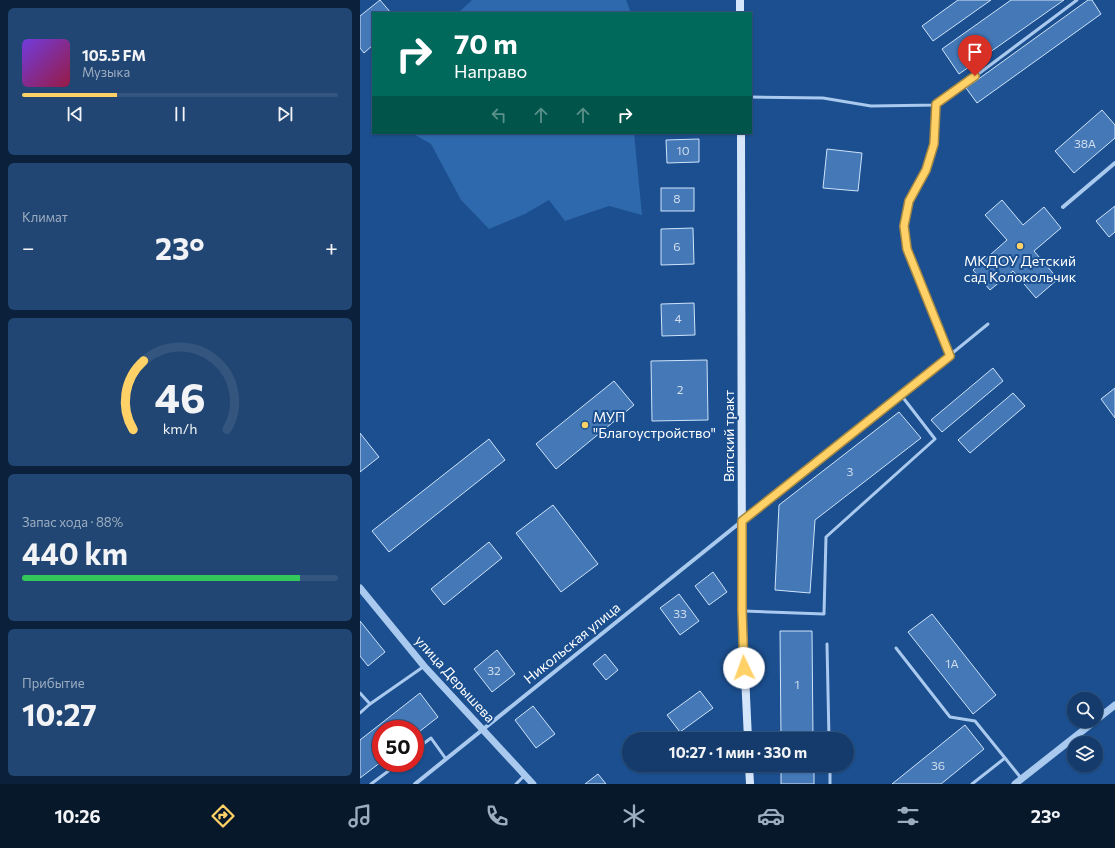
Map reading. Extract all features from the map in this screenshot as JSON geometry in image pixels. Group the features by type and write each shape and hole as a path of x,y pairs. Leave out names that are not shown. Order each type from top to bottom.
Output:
{"main road":[{"path":"740,0 740,12"},
{"name":"Вятский тракт","path":"740,134 742,610 748,732"},
{"path":"749,772 750,784"}],"street":[{"path":"1063,207 1115,163"},
{"name":"Никольская улица","path":"415,784 742,521"},
{"name":"улица Дерышева","path":"360,588 424,666 533,784"},
{"path":"1103,714 1115,705"},
{"path":"1015,784 1085,728"}],"lane":[{"path":"752,97 823,98 871,106 936,104 1077,0"},
{"path":"936,104 934,144 926,170 909,201 904,226 907,249 950,356"},
{"path":"742,521 950,356 988,324"},
{"path":"742,610 824,614 826,537 935,439 901,395"},
{"path":"827,644 829,732"},
{"path":"896,648 950,717 975,721 1022,778"},
{"path":"360,713 370,704 424,666"},
{"path":"360,693 370,704"},
{"path":"424,743 431,738 446,759"},
{"path":"972,784 1005,758"},
{"path":"371,784 386,772"},
{"path":"830,772 830,784"},
{"path":"516,784 525,775"}],"shaded area":[{"path":"472,0 626,0 631,12 459,12"},
{"path":"414,134 634,134 642,215 609,206 565,221 549,200 525,214 489,229 461,200 431,144"}],"building":[{"path":"380,0 390,12 372,12 372,46 364,53 360,48 360,16"},
{"path":"958,0 991,0 933,41 922,26"},
{"path":"1011,0 1064,0 959,74 942,49"},
{"path":"1088,0 1092,0 1101,14 977,103 966,88"},
{"path":"1102,110 1115,125 1115,138 1074,173 1055,151"},
{"path":"699,139 699,162 667,163 666,140"},
{"path":"827,149 862,153 858,191 823,188"},
{"path":"661,188 694,188 694,211 661,211"},
{"name":"МКДОУ Детский сад Колокольчик","path":"1002,200 1023,225 1044,207 1061,228 1034,251 1058,279 1036,298 1013,271 990,290 973,270 1007,240 985,215"},
{"path":"1115,206 1115,232 1109,237 1096,221"},
{"path":"693,228 694,264 661,265 661,229"},
{"path":"694,303 695,335 662,336 661,304"},
{"path":"707,360 708,420 652,421 651,361"},
{"path":"993,368 1003,381 942,432 931,420"},
{"name":"МУП \"Благоустройство\"","path":"614,381 634,405 556,469 536,444"},
{"path":"1115,388 1115,418 1101,399"},
{"path":"1013,393 1025,406 970,453 958,440"},
{"path":"899,412 921,438 815,520 810,593 775,590 779,505"},
{"path":"360,433 379,457 360,472"},
{"path":"489,439 505,460 389,552 372,531"},
{"path":"553,505 598,564 561,592 516,533"},
{"path":"489,542 502,558 444,605 431,589"},
{"path":"713,572 727,592 709,605 695,586"},
{"path":"679,594 699,621 680,635 660,608"},
{"path":"932,614 996,695 973,714 908,632"},
{"path":"360,621 385,652 368,666 360,656"},
{"path":"780,631 812,631 813,732 781,732"},
{"path":"497,650 515,674 492,692 474,669"},
{"path":"605,654 618,670 606,680 593,664"},
{"path":"700,691 713,708 680,732 667,715"},
{"path":"420,693 438,717 424,728 424,720 386,720"},
{"path":"533,706 555,734 536,748 515,720"},
{"path":"965,725 984,749 941,784 892,784"},
{"path":"372,731 372,769 360,778 360,740"},
{"path":"781,772 814,772 814,784 781,784"},
{"path":"598,774 606,784 585,784"}],"place":[{"name":"МКДОУ Детский сад Колокольчик","path":"1020,246"},
{"name":"МУП \"Благоустройство\"","path":"585,425"}],"route":[{"path":"744,668 742,610 742,521 950,356 907,249 904,226 909,201 926,170 934,144 936,104 975,76"}]}
